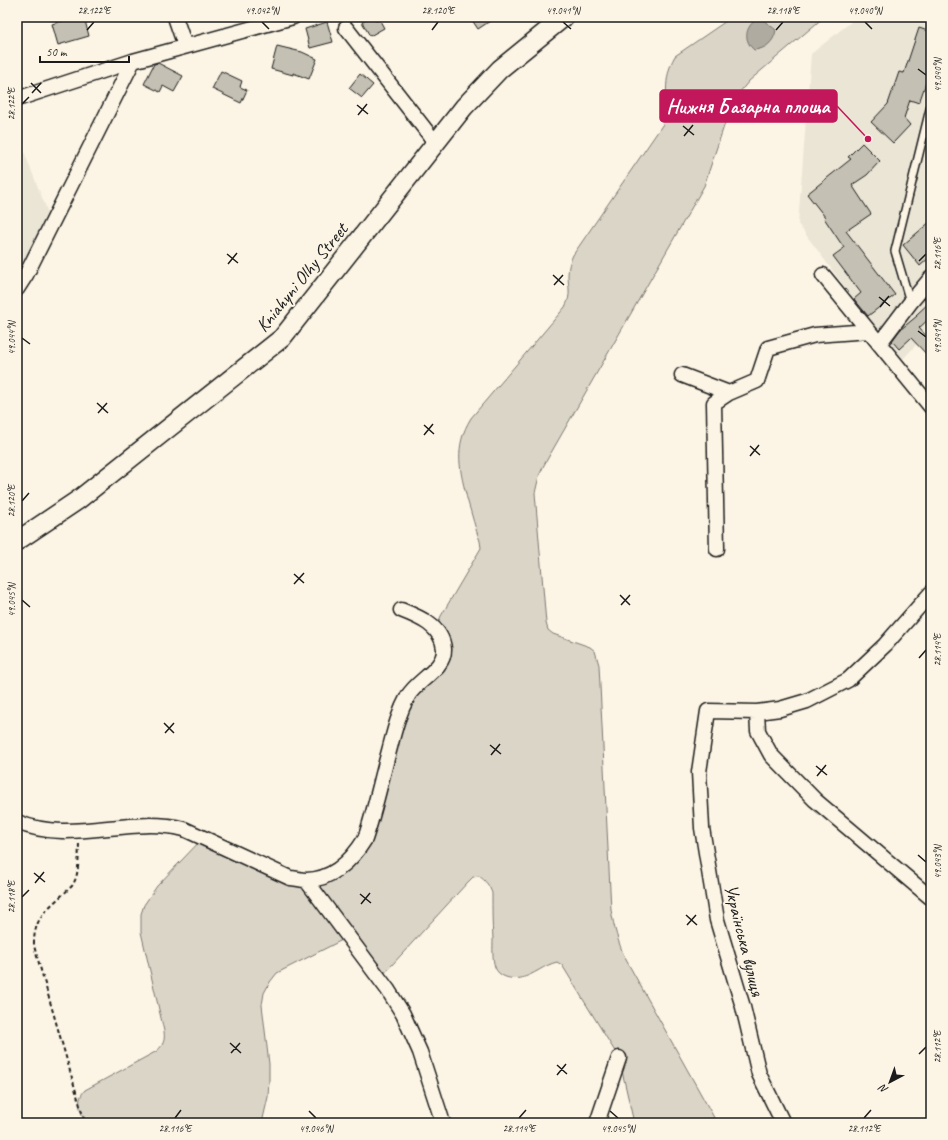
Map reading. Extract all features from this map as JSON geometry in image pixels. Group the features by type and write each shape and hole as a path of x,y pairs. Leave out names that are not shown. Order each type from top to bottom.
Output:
{"street":[{"path":"175,17 185,46"},
{"path":"17,99 133,61 293,17"},
{"name":"Kniahyni Olhy Street","path":"17,541 78,500 282,338 464,107 500,69 564,17"},
{"path":"346,28 435,142"},
{"path":"17,289 26,274 133,61"},
{"path":"823,275 931,407"},
{"path":"879,344 910,302 931,278"},
{"path":"717,548 714,403 729,393 757,381 768,348 816,335 869,331"},
{"path":"682,375 729,393"},
{"path":"931,593 885,645 848,680 807,701 780,709 757,712 758,731 771,755 815,800 931,898"},
{"path":"17,822 30,828 50,830 79,830 155,824 170,825 184,829 290,878 306,880 329,874 350,860 358,852 365,839 398,717 409,695 415,687 436,668 443,656 444,648 435,630 429,623 401,610"},
{"name":"Українська вулиця","path":"757,712 708,711 700,772 702,828 717,920 743,1007 759,1074 783,1123"},
{"path":"306,880 388,990 403,1014 420,1052 443,1123"},
{"path":"597,1123 619,1058"}],"lane":[{"path":"910,302 895,251 931,105"}],"path":[{"path":"79,830 76,882 44,911 35,926 33,936 34,946 85,1123"}],"shaded area":[{"path":"732,17 824,17 749,81 734,99 704,186 544,465 539,476 535,493 546,623 548,630 553,634 590,647 595,651 599,665 611,910 616,934 625,958 717,1123 634,1123 619,1058 562,965 557,962 552,963 530,975 517,979 502,975 495,967 493,957 492,893 487,883 479,876 473,877 467,883 380,978 348,937 277,973 264,993 262,1005 269,1064 269,1080 268,1097 262,1123 85,1123 80,1106 80,1098 85,1090 157,1051 164,1042 164,1031 141,932 141,914 144,905 157,886 203,838 306,880 357,852 398,717 440,663 435,630 441,616 481,548 465,491 461,470 460,449 465,429 471,418 565,307 569,295 568,270 573,255 663,124 666,107 668,73 675,56"},
{"path":"857,17 931,17 931,329 903,359 867,317 798,224 811,54"},
{"path":"757,19 762,19 776,30 769,44 754,50 748,42 747,34 750,26"},
{"path":"23,149 52,223 17,289 17,151"}],"building":[{"path":"75,17 84,17 89,36 58,45 52,24"},
{"path":"374,17 376,21 379,19 384,28 370,36 362,22"},
{"path":"470,17 496,17 478,29"},
{"path":"327,22 333,42 310,48 305,29"},
{"path":"919,28 931,32 931,68 919,103 910,100 904,118 910,125 893,143 871,122 888,104 899,72 904,73"},
{"path":"277,46 302,52 317,59 309,79 293,73 293,75 271,69"},
{"path":"158,63 183,76 174,92 163,86 160,92 144,84 154,64"},
{"path":"221,71 242,81 240,87 247,90 241,103 212,89"},
{"path":"360,74 373,85 362,98 349,88"},
{"path":"862,143 880,161 867,175 852,185 871,214 846,231 895,295 868,316 854,299 861,293 833,256 844,248 824,218 825,217 807,194 851,159 848,157"},
{"path":"931,221 931,256 920,266 903,245"},
{"path":"931,301 931,317 919,328 931,341 931,359 911,338 899,349 892,341 900,330 917,316 916,315"}],"place":[{"name":"Нижня Базарна площа","path":"868,139"}]}
